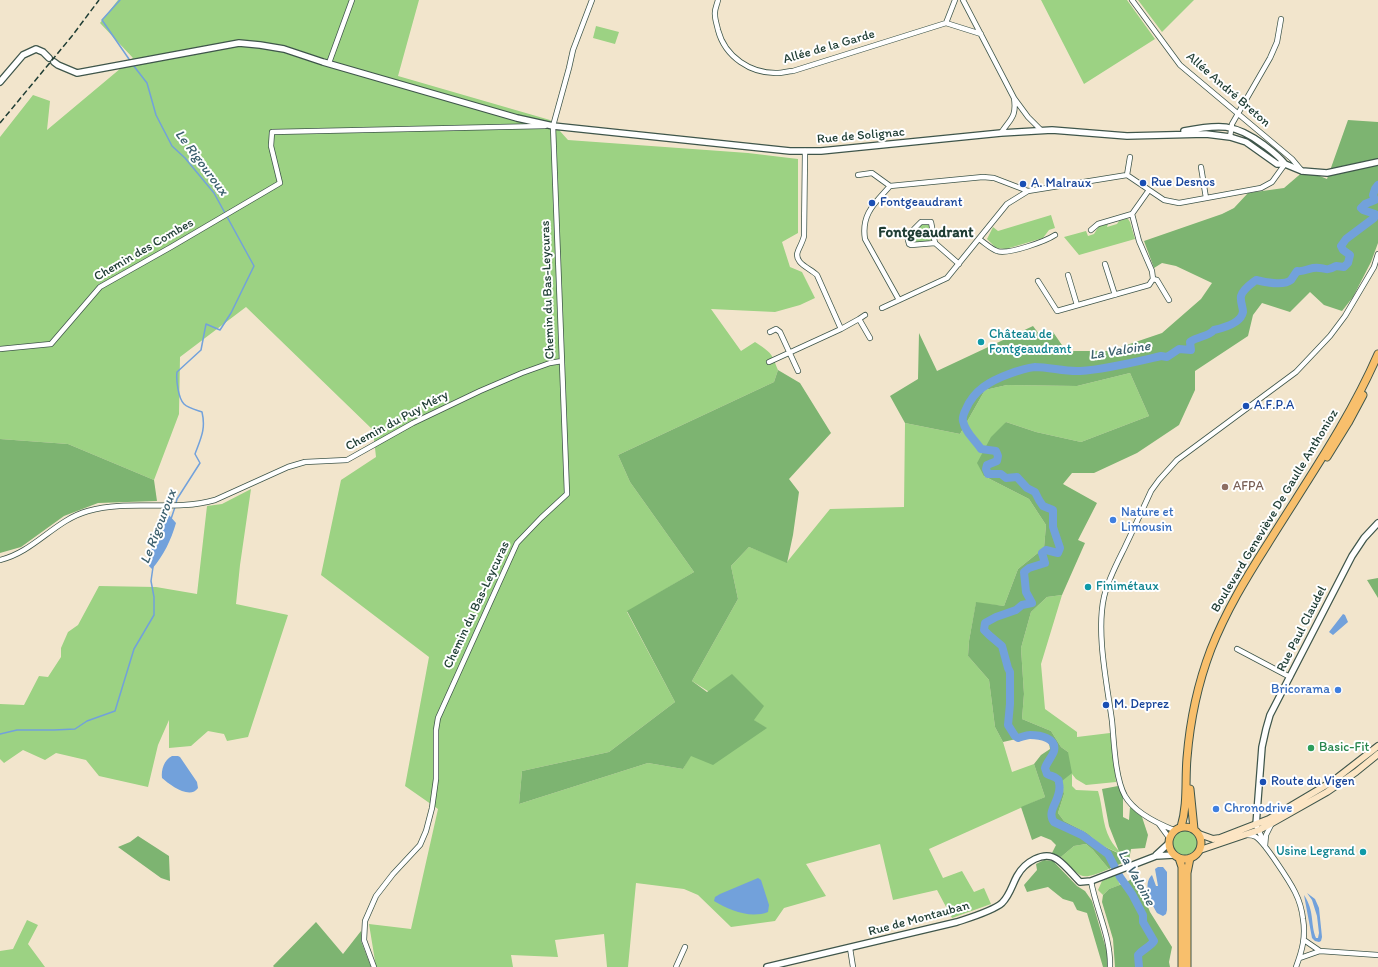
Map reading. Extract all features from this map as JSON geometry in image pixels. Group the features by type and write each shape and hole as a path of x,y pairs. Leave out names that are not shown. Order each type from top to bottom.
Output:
{"main road":[{"name":"Boulevard Geneviève De Gaulle Anthonioz","path":"1181,827 1186,808 1187,757 1191,724 1204,670 1219,630 1240,589 1343,422 1378,354"},
{"name":"Boulevard Geneviève De Gaulle Anthonioz","path":"1196,832 1190,785 1194,732 1204,686 1218,642 1243,591 1348,424 1378,365"},
{"path":"1182,967 1182,867 1170,849 1169,840 1174,830 1188,826 1196,832 1213,839 1257,829 1269,819 1333,781 1378,746"},
{"path":"1176,856 1184,859 1190,858 1195,856 1200,850 1240,837 1272,823 1327,792 1356,772 1378,754"},
{"path":"1196,832 1201,841 1200,850"},
{"path":"1187,967 1187,873 1190,858"}],"street":[{"path":"329,63 352,0"},
{"name":"Chemin du Bas-Leycuras","path":"374,967 364,940 365,921 376,896 393,874 420,845 424,837 432,808 436,779 436,730 438,718 517,543 567,494 553,126 569,68 572,50 592,0"},
{"name":"Allée de la Garde","path":"718,0 714,15 720,37 725,47 739,62 764,72 778,73 793,71 946,23"},
{"path":"955,0 946,23 981,34"},
{"path":"963,0 1014,98 1040,130"},
{"name":"Allée André Breton","path":"1132,0 1180,65 1292,159 1302,171"},
{"path":"1230,137 1232,124 1270,58 1277,42 1281,19"},
{"name":"Rue de Solignac","path":"54,62 58,66 78,73 238,43 260,44 284,49 517,118 553,126 790,151 837,150 1040,130 1127,136 1206,134 1230,137 1246,142 1277,164 1284,164 1302,171 1327,173 1378,162"},
{"path":"0,82 23,55 36,49 43,52 49,58"},
{"path":"1001,133 1012,119 1015,111 1014,98"},
{"name":"Chemin des Combes","path":"0,349 51,344 100,287 280,183 271,146 272,132 553,126"},
{"name":"Rue de Solignac","path":"1172,134 1215,126 1231,128 1253,137 1280,157 1284,164"},
{"path":"805,151 804,236 797,255 800,262 817,275 841,329"},
{"path":"1127,175 1130,157"},
{"path":"882,308 947,278 960,264 1007,204 1028,191 1127,175 1164,200 1179,203 1261,188 1272,182 1284,164"},
{"path":"1201,167 1206,198"},
{"path":"858,175 872,172 890,186 983,177 994,178 1028,191"},
{"path":"890,186 868,213 865,221 864,234 865,239 899,300"},
{"path":"1091,230 1098,224 1132,214 1149,190"},
{"path":"1132,214 1139,241 1154,279 1157,280 1169,300"},
{"path":"935,243 911,245 909,244 907,236 920,222 932,222 935,243 960,264"},
{"path":"979,239 993,249 1005,252 1047,240 1055,235"},
{"path":"1174,830 1158,823 1138,810 1130,803 1121,784 1116,756 1102,640 1102,607 1104,596 1112,574 1151,491 1158,480 1177,460 1296,372 1330,336 1345,316 1374,267 1378,254"},
{"path":"1105,264 1115,295"},
{"path":"1068,275 1077,306"},
{"path":"1038,281 1057,311 1149,285 1154,279"},
{"path":"769,362 841,329 865,315"},
{"path":"859,319 870,338"},
{"path":"770,332 776,329 780,332 798,371"},
{"name":"Chemin du Puy Méry","path":"0,560 26,550 67,520 99,508 205,503 215,500 288,467 305,462 347,460 413,423 480,391 522,373 550,363 562,361"},
{"name":"Rue Paul Claudel","path":"1257,829 1262,747 1270,715 1352,556 1364,538 1378,523"},
{"path":"1237,649 1290,677"},
{"path":"1156,856 1169,840 1158,823"},
{"path":"1265,846 1266,835 1272,823"},
{"path":"1257,829 1259,840"},
{"path":"1257,829 1265,846 1295,892 1302,914 1304,940 1300,958 1296,967"},
{"path":"1240,837 1251,835 1265,846"},
{"name":"Rue de Montauban","path":"767,967 957,922 995,907 1002,904 1009,895 1017,875 1022,868 1031,860 1041,856 1050,856 1057,859 1080,882 1091,881"},
{"path":"1110,967 1110,958 1106,938 1091,881 1156,856 1176,856"},
{"path":"1304,940 1320,951"},
{"path":"676,967 685,946"},
{"path":"850,948 853,967"},
{"path":"1300,958 1320,951 1378,955"}],"green space":[{"path":"118,0 419,0 398,76 550,120 568,140 748,153 798,159 798,233 782,242 790,267 802,272 815,298 800,305 775,312 711,309 741,351 755,342 770,353 778,370 774,382 618,455 630,482 694,572 627,612 675,702 609,752 522,771 519,804 648,763 683,769 690,756 766,728 692,681 738,599 731,566 749,547 787,562 830,509 904,507 905,423 960,434 985,390 1007,385 1077,386 1130,373 1149,416 1081,442 1036,432 1006,422 984,476 1029,499 1046,525 1044,548 1018,569 1004,606 976,603 969,641 968,656 989,680 995,727 1003,742 1012,772 1034,764 1045,797 929,849 943,878 962,871 974,892 984,888 991,904 952,918 937,890 893,900 880,844 806,864 826,896 784,908 775,921 731,927 698,895 684,889 636,883 628,967 607,967 604,934 555,940 558,957 511,955 513,967 376,967 369,924 411,929 438,809 405,786 429,657 321,575 341,480 376,457 373,430 246,307 180,357 179,414 154,480 68,444 0,439 0,137 33,95 50,101 47,130 133,58 100,23"},
{"path":"1041,0 1127,0 1155,39 1084,84"},
{"path":"1138,0 1194,0 1162,32"},
{"path":"596,26 619,32 615,44 593,38"},
{"path":"1348,120 1378,122 1378,243 1371,262 1353,297 1342,311 1324,305 1310,292 1290,312 1262,303 1253,315 1248,336 1195,371 1195,390 1179,425 1137,453 1094,473 1072,473 1063,484 1097,503 1078,540 1085,543 1062,595 1047,597 1031,612 1021,648 1024,694 1022,719 1051,731 1061,747 1068,752 1072,773 1062,781 1064,794 1058,813 1064,821 1087,833 1101,845 1120,854 1109,826 1102,789 1118,786 1123,797 1123,817 1129,820 1130,807 1142,817 1148,835 1145,848 1131,849 1129,860 1109,869 1086,844 1074,846 1061,857 1052,853 1056,845 1051,840 1041,836 1032,840 1021,807 1045,797 1034,764 1041,755 1050,749 1049,743 1043,733 1003,742 995,727 989,680 968,656 969,641 976,602 1004,606 1018,569 1044,548 1046,525 1029,499 984,476 977,463 991,437 1006,422 1036,432 1081,442 1149,416 1130,373 1077,386 1007,385 985,390 960,434 905,423 890,396 918,379 919,333 937,371 1033,326 1039,334 1053,332 1066,351 1109,351 1162,333 1201,299 1212,283 1176,266 1162,263 1154,268 1144,241 1222,214 1234,208 1248,193 1284,188 1305,170 1327,179"},
{"path":"1051,215 1055,228 1049,230 1043,238 1006,249 996,248 987,239 993,227 998,231"},
{"path":"1126,219 1130,222 1135,239 1079,255 1064,237 1086,231 1088,236 1094,234 1099,226 1108,224 1107,227"},
{"path":"923,223 930,226 931,240 923,243 911,242 911,236 915,231 916,234 920,230 919,226"},
{"path":"778,370 800,383 831,433 789,479 799,492 793,535 787,563 749,547 731,566 738,599 692,681 707,692 732,674 764,706 754,720 767,728 713,765 691,756 683,769 648,763 519,804 522,771 609,752 675,702 627,611 694,572 630,482 618,455 774,382"},
{"path":"0,439 68,444 154,480 157,501 98,503 64,516 21,547 0,553"},
{"path":"251,489 236,604 288,615 248,737 227,741 224,734 208,731 191,746 169,748 169,720 158,745 148,787 99,776 86,760 56,753 45,760 23,750 4,763 0,759 0,704 24,705 39,676 48,677 61,657 61,648 68,632 78,625 99,586 156,587 197,594 207,506 222,504"},
{"path":"1378,578 1378,598 1367,580"},
{"path":"1062,595 1041,664 1045,709 1077,732 1077,737 1110,733 1116,782 1086,785 1076,779 1072,774 1072,786 1076,790 1098,791 1107,833 1121,854 1101,845 1087,833 1064,821 1058,813 1064,794 1062,781 1068,752 1061,747 1051,731 1022,719 1024,694 1021,648 1031,612 1047,597"},
{"path":"1185,829 1195,833 1199,843 1195,853 1185,857 1175,853 1171,843 1175,833"},
{"path":"138,836 169,856 170,881 161,878 118,847 130,842"},
{"path":"1086,844 1109,869 1092,875 1082,876 1078,874 1061,857 1074,846"},
{"path":"1044,860 1053,861 1077,886 1085,891 1092,901 1107,952 1107,967 1103,967 1087,913 1077,910 1073,902 1063,899 1048,887 1027,892 1024,885 1037,870 1036,864"},
{"path":"1116,875 1120,885 1109,889 1103,895 1098,890 1102,881"},
{"path":"1135,877 1150,912 1172,947 1169,962 1170,967 1115,967 1113,939 1102,902 1103,895 1109,889 1125,883"},
{"path":"27,920 38,925 28,944 45,967 0,967 0,951 13,949"},
{"path":"316,922 343,954 361,931 361,941 371,967 274,967 273,966"}],"water":[{"path":"169,515 176,523 164,553 152,569 149,566 153,535 158,519"},
{"path":"1343,614 1348,622 1333,635 1329,632"},
{"path":"172,756 180,757 197,782 198,788 194,791 185,792 180,790 162,778 164,766 167,760"},
{"path":"1158,867 1163,867 1167,872 1167,910 1166,914 1163,916 1157,913 1148,894 1148,883 1152,875 1156,886 1158,886 1155,869"},
{"path":"758,878 761,880 769,905 768,912 761,914 747,914 726,908 714,901 715,897 720,894"},
{"path":"1307,893 1315,899 1319,908 1322,937 1321,941 1319,942 1312,938 1304,895 1310,907 1316,938 1318,938 1319,933 1317,916 1312,900"}],"waterway":[{"name":"Le Rigouroux","path":"120,0 102,20 131,62"},
{"name":"Le Rigouroux","path":"133,65 147,83 156,115 172,146 185,158 214,193 254,266 231,313 220,330 206,324 201,350 177,372 178,388 182,401 188,407 202,412 203,423 202,433 195,454 200,463 177,499 176,503"},
{"name":"La Valoine","path":"1139,967 1138,955 1154,941 1143,922 1143,915 1108,854 1082,835 1054,822 1052,813 1059,794 1059,781 1055,777 1047,774 1045,768 1054,751 1053,743 1047,738 1038,736 1030,735 1018,738 1008,725 1010,704 1010,672 1002,646 984,630 985,623 996,617 1016,610 1022,605 1032,603 1026,592 1024,572 1029,568 1045,563 1042,553 1046,550 1058,553 1060,548 1053,527 1053,510 1043,506 1035,492 1027,488 1017,477 1006,478 1001,474 988,474 986,469 987,465 997,461 998,456 996,451 981,449 966,429 963,421 963,415 973,396 983,387 1002,377 1022,370 1035,367 1074,371 1101,369 1161,356 1167,357 1179,349 1191,350 1190,342 1209,334 1214,330 1231,324 1242,316 1242,293 1256,280 1284,283 1291,280 1297,271 1311,268 1329,269 1336,266 1344,267 1348,263 1350,255 1343,250 1341,246 1346,239 1374,218 1375,214 1361,208 1365,204 1375,200 1373,195 1378,185"},
{"name":"Le Rigouroux","path":"171,519 175,507"},
{"name":"Le Rigouroux","path":"0,734 17,730 75,729 87,721 115,711 134,649 154,615 154,597 151,581 153,567"}],"railway":[{"path":"0,123 72,36 99,0"}],"place":[{"name":"Rue Desnos","path":"1143,183"},
{"name":"A. Malraux","path":"1023,184"},
{"name":"Fontgeaudrant","path":"872,203"},
{"name":"Château de Fontgeaudrant","path":"981,342"},
{"name":"A.F.P.A","path":"1246,406"},
{"name":"AFPA","path":"1225,487"},
{"name":"Nature et Limousin","path":"1113,520"},
{"name":"Finimétaux","path":"1088,587"},
{"name":"Bricorama","path":"1338,690"},
{"name":"M. Deprez","path":"1106,705"},
{"name":"Basic-Fit","path":"1311,748"},
{"name":"Route du Vigen","path":"1263,782"},
{"name":"Chronodrive","path":"1216,809"},
{"name":"Usine Legrand","path":"1363,852"}],"district":[{"name":"Fontgeaudrant","path":"926,233"}]}
